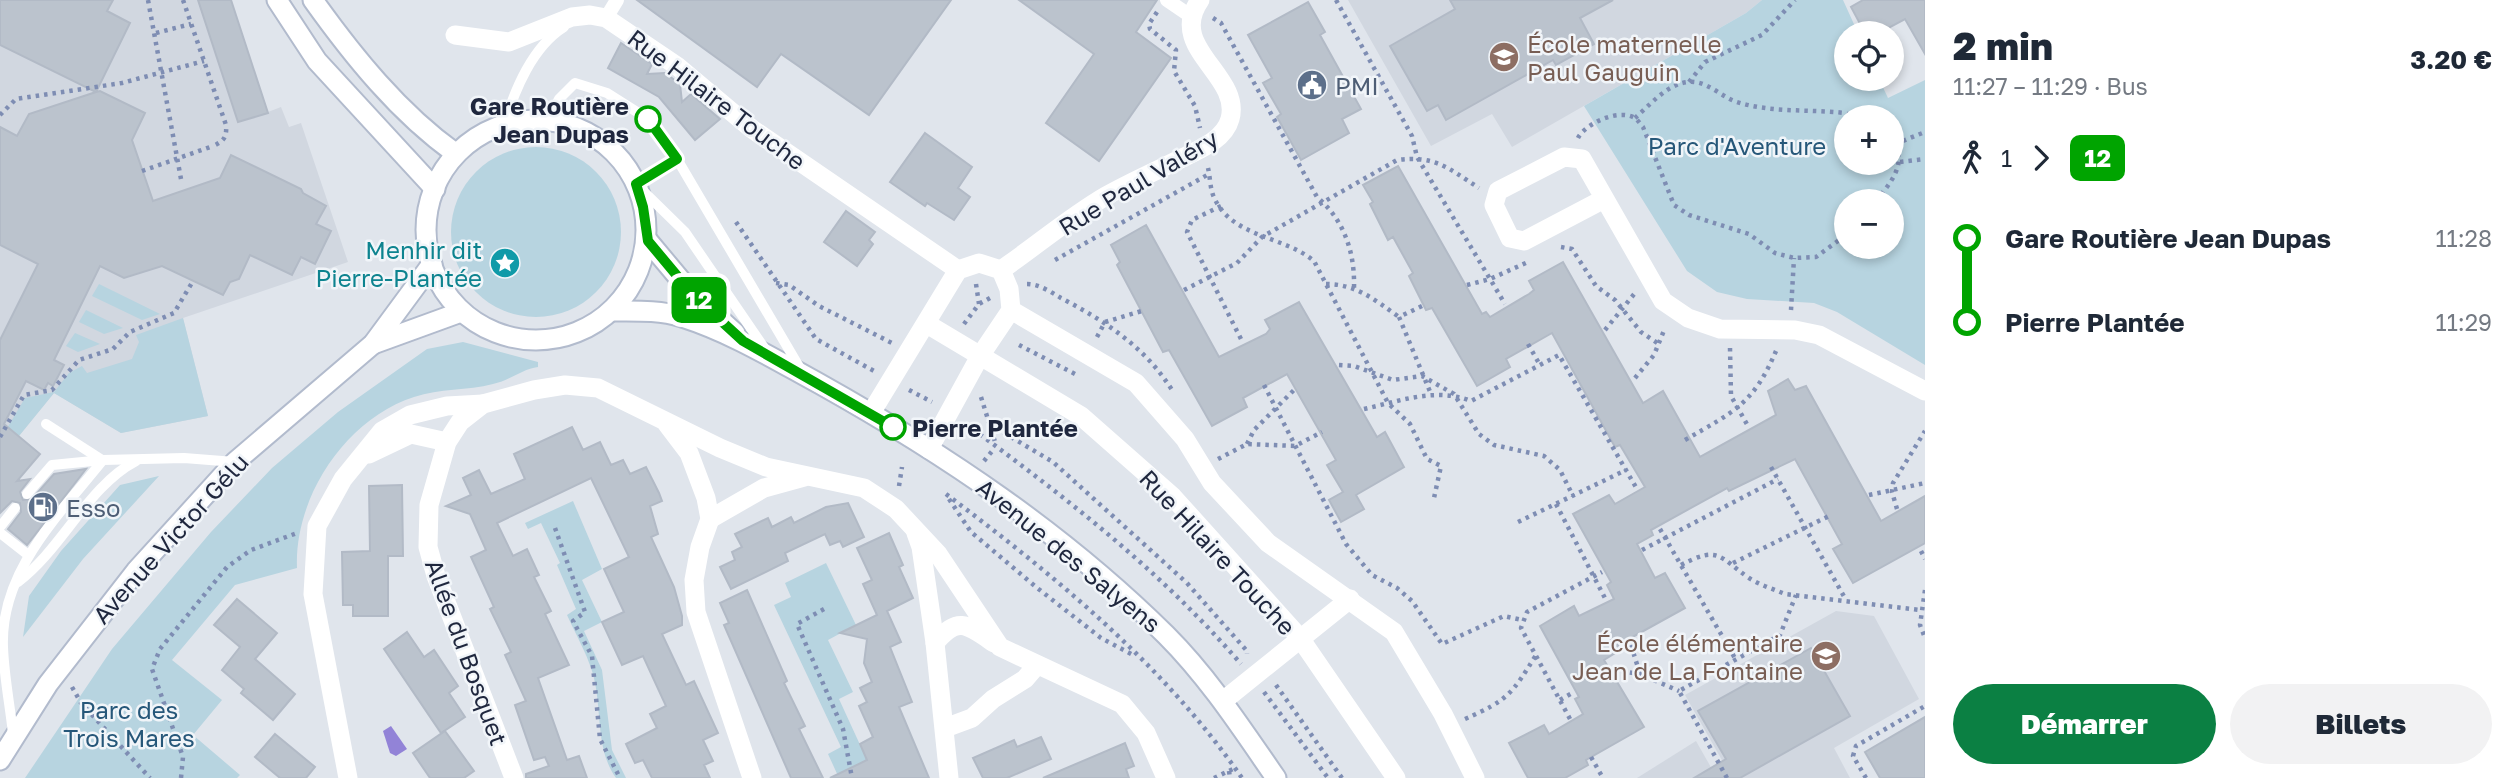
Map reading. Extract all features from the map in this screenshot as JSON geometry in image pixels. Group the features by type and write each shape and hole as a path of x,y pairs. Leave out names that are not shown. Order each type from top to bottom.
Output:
{"street":[{"path":"277,0 317,61 435,189"},
{"path":"313,0 384,89 438,141 456,153"},
{"path":"455,35 509,42 555,23 598,16 617,0"},
{"path":"1163,4 1194,7"},
{"name":"Rue Paul Valéry","path":"1001,270 1105,197 1204,147 1224,132 1231,117 1229,99 1190,32 1194,7"},
{"name":"Rue Hilaire Touche","path":"598,16 677,66 752,129 958,270"},
{"path":"548,121 587,132 607,146 623,163 636,184 643,207 648,241 636,277 614,311 570,335 536,340 503,335 461,312 441,286 432,264 428,239 435,189 440,174 456,153 478,136 504,124 548,121"},
{"path":"1604,199 1524,241 1517,242 1510,238 1494,205 1498,191 1573,155 1582,159 1663,301 1673,308 1688,318 1720,329 1784,330 1819,335 1925,391"},
{"name":"Avenue des Salyens","path":"648,241 694,296 743,341"},
{"path":"871,413 958,270 979,262 1001,270 1009,289 1011,310 980,356 929,449"},
{"name":"Avenue Victor Gélu","path":"0,760 55,674 136,571 235,462 373,344 432,264"},
{"name":"Rue Hilaire Touche","path":"1011,310 1136,383 1185,439 1202,467 1238,514 1268,543 1394,632 1475,778"},
{"name":"Avenue des Salyens","path":"614,311 649,311 680,316 743,341 871,413 1023,513 1113,585 1168,637 1223,701 1276,778"},
{"name":"Avenue Victor Gélu","path":"373,344 461,312"},
{"name":"Rue Hilaire Touche","path":"927,324 1081,416 1164,490 1300,638 1396,778"},
{"name":"Allée du Bosquet","path":"348,778 313,594 317,526 343,480 365,456 382,431 410,415 447,406 483,404 565,384 598,388 661,416 720,448 766,467 864,488 896,509 938,554 1000,647"},
{"name":"Allée du Bosquet","path":"483,404 460,422 447,442 429,505 428,547 436,576 514,778"},
{"path":"661,416 689,453 698,471 710,519 700,547 694,580 696,612 752,778"},
{"name":"Allée du Bosquet","path":"365,456 411,434 447,442"},
{"path":"710,519 764,488 813,475"},
{"path":"915,532 921,547 935,643 949,778"},
{"path":"1223,701 1350,599"},
{"path":"935,643 956,624 968,626 1000,647 1122,704 1146,733 1166,778"},
{"path":"945,728 972,718 993,699 1025,679 1037,665"}],"lane":[{"path":"504,124 515,92 538,52 559,31 598,16"},
{"path":"548,121 559,99 575,83 607,93 648,119 677,159 805,376"},
{"path":"677,159 636,184 685,232 770,355"},
{"path":"46,424 103,460"},
{"path":"33,491 52,465 140,459 235,462"},
{"path":"16,583 39,566 111,479 140,459"},
{"path":"13,736 3,647 4,606 27,554 50,522 103,460"},
{"path":"0,527 12,515"},
{"path":"0,533 27,554"}],"path":[{"path":"148,0 181,179"},
{"path":"142,171 213,146 222,142 226,135 226,125 183,0"},
{"path":"1336,0 1412,136 1417,157 1505,304"},
{"path":"1689,82 1705,62 1762,35 1795,0"},
{"path":"1163,4 1149,24 1150,29 1176,50 1174,71 1195,106 1213,195 1230,220 1262,237 1303,252 1314,261 1388,403 1410,424 1427,459 1441,466 1434,498"},
{"path":"1194,7 1222,23 1317,197 1333,209 1350,245 1354,265 1354,288"},
{"path":"156,33 191,24"},
{"path":"0,115 16,99 163,74 204,61"},
{"path":"1635,118 1670,88 1689,82 1712,87 1735,102 1763,108 1834,112"},
{"path":"1573,155 1583,129 1603,119 1624,116 1635,118 1643,127 1674,205 1689,215 1749,234 1775,253 1794,258 1816,257 1834,244"},
{"path":"1904,139 1925,132"},
{"path":"1184,290 1237,262 1262,237 1397,160 1417,157 1434,160 1495,197"},
{"path":"1904,162 1925,159"},
{"path":"1052,261 1209,174"},
{"path":"1221,206 1188,225 1188,232 1243,342"},
{"path":"1551,250 1563,247 1573,249 1596,286 1615,300 1640,332 1659,344"},
{"path":"1685,440 1738,409 1753,395 1765,376 1792,305 1794,258"},
{"path":"1467,285 1490,279 1531,261"},
{"path":"1030,283 1032,275"},
{"path":"1605,330 1649,276"},
{"path":"0,437 24,395 52,390 71,365 113,349 130,332 174,313 193,281"},
{"path":"776,282 816,339 880,374"},
{"path":"1326,284 1354,288 1399,317 1410,336 1416,363 1431,394"},
{"path":"1399,317 1422,306"},
{"path":"1635,378 1654,355 1673,308"},
{"path":"1731,329 1729,383 1738,409 1748,426"},
{"path":"1528,344 1541,365"},
{"path":"1339,365 1370,371 1393,380 1422,376 1471,401 1559,355 1637,489"},
{"path":"1264,384 1346,544 1361,566 1412,601 1443,644 1504,616 1522,620"},
{"path":"901,385 939,406"},
{"path":"1247,444 1254,430 1295,389"},
{"path":"1364,409 1431,394 1454,394"},
{"path":"1454,394 1479,434 1494,444 1544,456 1560,470 1573,496"},
{"path":"959,419 1130,550 1201,617 1245,668 1247,651 1187,583 1054,462 989,424"},
{"path":"1897,509 1892,492 1896,474 1925,431"},
{"path":"1202,467 1247,444 1295,446 1322,432"},
{"path":"981,465 993,450"},
{"path":"1771,467 1846,601"},
{"path":"1518,522 1626,470"},
{"path":"1642,550 1778,480"},
{"path":"1870,495 1925,483"},
{"path":"1140,658 1101,638 1036,587 971,532 946,494 1054,579 1140,658 1209,731 1242,778"},
{"path":"1556,504 1607,602"},
{"path":"1732,563 1829,516"},
{"path":"181,778 183,757 152,669 160,649 227,567 251,550 317,526"},
{"path":"555,528 585,612 573,621 592,656 600,739 620,778"},
{"path":"1660,529 1736,660"},
{"path":"1921,551 1925,559"},
{"path":"1681,565 1699,556 1713,553 1765,586 1796,595 1920,610"},
{"path":"1570,719 1521,628 1522,620 1527,612 1602,572"},
{"path":"1925,590 1920,610 1920,625 1925,638"},
{"path":"1679,691 1780,635 1796,595"},
{"path":"824,608 797,624 843,729 852,778"},
{"path":"1630,645 1640,674"},
{"path":"1449,727 1500,704 1513,693 1536,655"},
{"path":"1613,670 1640,674 1679,691 1727,778"},
{"path":"1328,778 1258,685 1276,684 1342,778"},
{"path":"72,687 81,704 150,778"},
{"path":"1560,700 1574,692"},
{"path":"1866,778 1853,756 1856,746 1925,706"},
{"path":"1591,757 1603,778"},
{"path":"1214,778 1235,768"},
{"path":"1229,771 1230,778"}],"shaded area":[{"path":"0,0 231,0 268,112 281,107 289,127 301,123 348,262 183,318 208,416 121,433 54,393 0,459"},
{"name":"École maternelle Paul Gauguin","path":"1348,0 1762,0 1746,13 1512,147 1492,114 1431,146"},
{"name":"École élémentaire Jean de La Fontaine","path":"1836,611 1874,616 1919,699 1834,748 1850,778 1732,778 1685,695"},
{"path":"391,726 407,749 396,756 390,753 383,731"},
{"path":"1696,741 1717,778 1637,778"}],"green space":[{"name":"Parc d'Aventure","path":"1762,0 1843,0 1853,21 1834,21 1834,91 1885,91 1888,98 1925,80 1925,365 1837,312 1814,303 1747,299 1717,292 1687,271 1584,106 1746,13"},
{"path":"536,147 568,154 583,161 596,172 607,185 614,200 621,232 614,264 607,279 596,292 583,303 568,310 536,317 504,310 489,303 476,292 465,279 458,264 451,232 458,200 465,185 476,172 489,161 504,154"},
{"path":"99,284 160,314 142,320 92,296"},
{"path":"86,310 123,328 104,334 79,322"},
{"path":"183,318 208,416 121,433 54,393 19,436 0,440 25,398 54,392 69,373 82,366 87,373 132,359 139,342 136,335"},
{"path":"75,333 100,344 78,352 66,346"},
{"name":"Parc des Trois Mares","path":"463,342 538,362 538,367 493,384 414,397 389,408 367,423 346,442 315,488 304,514 298,541 297,568 235,585 172,660 222,700 193,735 240,775 237,778 25,778 112,649 211,532 272,468 338,412 427,349"},
{"path":"159,476 83,559 23,637 29,596 61,551 120,485"},
{"path":"573,501 602,569 582,580 602,622 584,631 602,670 612,750 626,778 616,778 605,753 592,671 567,615 576,609 557,565 560,563 541,523 528,529 525,523"},
{"path":"826,563 856,625 828,640 853,692 839,699 867,760 839,778 828,754 841,747 774,605 791,597 785,583"}],"building":[{"path":"0,0 113,0 107,11 130,23 96,92 0,45"},
{"path":"198,0 231,0 268,113 238,122"},
{"path":"637,0 951,0 869,115 781,54 757,87"},
{"path":"1019,0 1157,0 1136,32 1171,58 1099,161 1046,123 1094,54"},
{"path":"1450,0 1613,0 1580,18 1594,44 1556,65 1553,60 1446,120 1438,105 1427,111 1390,46 1455,9"},
{"path":"1863,0 1925,0 1925,54 1905,19 1859,21 1851,7"},
{"name":"PMI","path":"1308,2 1325,32 1320,35 1361,109 1342,119 1349,133 1301,160 1277,117 1281,114 1263,83 1272,78 1248,35"},
{"name":"Gare Routière Jean Dupas","path":"621,43 652,64 647,74 665,73 680,84 682,102 691,94 720,119 695,140 659,97 608,68"},
{"path":"100,91 145,113 132,140 153,201 220,178 231,155 301,189 303,193 326,206 316,224 331,231 315,264 301,257 292,275 250,255 239,279 230,282 223,295 162,266 124,278 100,266 54,360 64,365 53,386 48,383 44,390 26,381 4,424 40,454 17,481 30,479 20,492 23,500 32,499 54,474 86,469 27,545 8,529 21,512 20,503 12,501 0,513 0,340 38,264 0,245 0,127 17,136 29,114"},
{"path":"925,133 972,167 958,188 970,197 954,220 927,203 925,206 890,182"},
{"path":"1398,166 1482,314 1486,312 1490,317 1529,294 1534,290 1529,281 1563,262 1643,403 1663,391 1700,457 1776,415 1768,391 1788,379 1795,390 1806,386 1881,521 1925,496 1925,543 1853,583 1833,549 1842,544 1795,459 1729,491 1727,488 1651,530 1653,535 1637,544 1655,578 1665,573 1685,608 1618,645 1620,650 1604,660 1644,727 1586,760 1588,765 1565,778 1528,778 1509,743 1544,725 1549,734 1583,714 1575,699 1579,697 1540,626 1574,606 1579,616 1614,599 1607,585 1611,582 1573,514 1609,495 1615,504 1645,487 1620,445 1615,447 1552,333 1506,359 1510,367 1477,386 1432,308 1426,310 1409,276 1413,273 1393,237 1388,240 1363,185"},
{"path":"846,211 875,232 869,240 873,244 857,266 824,242"},
{"path":"1146,225 1219,357 1266,334 1270,329 1265,320 1299,302 1377,437 1385,432 1404,467 1356,495 1364,509 1341,522 1329,500 1343,492 1327,465 1336,460 1287,374 1243,398 1247,407 1212,426 1169,350 1163,352 1117,265 1120,262 1111,245"},
{"path":"572,427 583,450 600,442 611,465 623,460 630,474 646,467 659,493 662,501 650,506 658,534 651,537 674,587 682,616 682,625 662,634 686,685 694,681 718,733 703,740 713,761 704,765 710,778 652,778 643,760 635,763 626,744 657,728 650,714 666,706 643,656 622,665 602,622 624,612 604,569 629,557 591,478 497,523 513,556 527,549 539,575 534,577 551,611 545,614 569,665 538,678 567,760 579,756 587,778 526,778 526,774 549,766 545,757 534,760 515,705 526,701 505,655 511,652 490,609 494,607 471,557 486,550 470,514 446,506 471,495 463,478 479,470 491,494 525,479 514,454"},
{"path":"402,485 403,556 388,556 388,616 353,616 353,605 343,605 342,552 370,551 369,486"},
{"path":"848,503 864,537 843,547 840,541 830,545 825,534 785,553 788,561 731,589 720,567 735,560 732,552 742,547 735,534 768,518 772,527 791,517 794,523 826,507"},
{"path":"889,533 903,565 899,567 913,598 887,611 901,642 890,647 912,702 899,707 929,778 830,778 867,760 860,744 873,737 859,706 867,702 860,688 872,682 864,663 867,639 840,633 877,615 863,584 872,580 857,548"},
{"path":"747,590 787,681 784,683 805,726 799,729 823,778 791,778 724,625 729,623 720,603"},
{"path":"237,599 277,633 255,659 295,694 273,720 241,693 244,689 222,670 240,647 214,625"},
{"path":"407,632 424,657 434,650 458,686 449,693 465,717 441,733 384,649"},
{"path":"1811,648 1850,716 1740,778 1694,778 1726,759 1698,711"},
{"path":"1925,717 1925,778 1880,778 1865,752"},
{"path":"445,731 474,771 464,778 430,778 413,753"},
{"path":"275,734 315,767 306,778 280,778 255,757"},
{"path":"1041,737 1051,759 1007,778 983,778 973,758 1014,740 1017,747"},
{"path":"1125,743 1134,766 1126,769 1129,778 1043,778"}],"bus line":[{"name":"12","path":"648,119 677,159 636,184 643,207 648,241 694,296 743,341 893,427"}],"place":[{"name":"École maternelle Paul Gauguin","path":"1504,57"},
{"name":"PMI","path":"1312,85"},
{"name":"Gare Routière Jean Dupas","path":"648,119"},
{"name":"Menhir dit Pierre-Plantée","path":"505,263"},
{"name":"Pierre Plantée","path":"893,427"},
{"name":"Esso","path":"43,507"},
{"name":"École élémentaire Jean de La Fontaine","path":"1826,656"}]}
